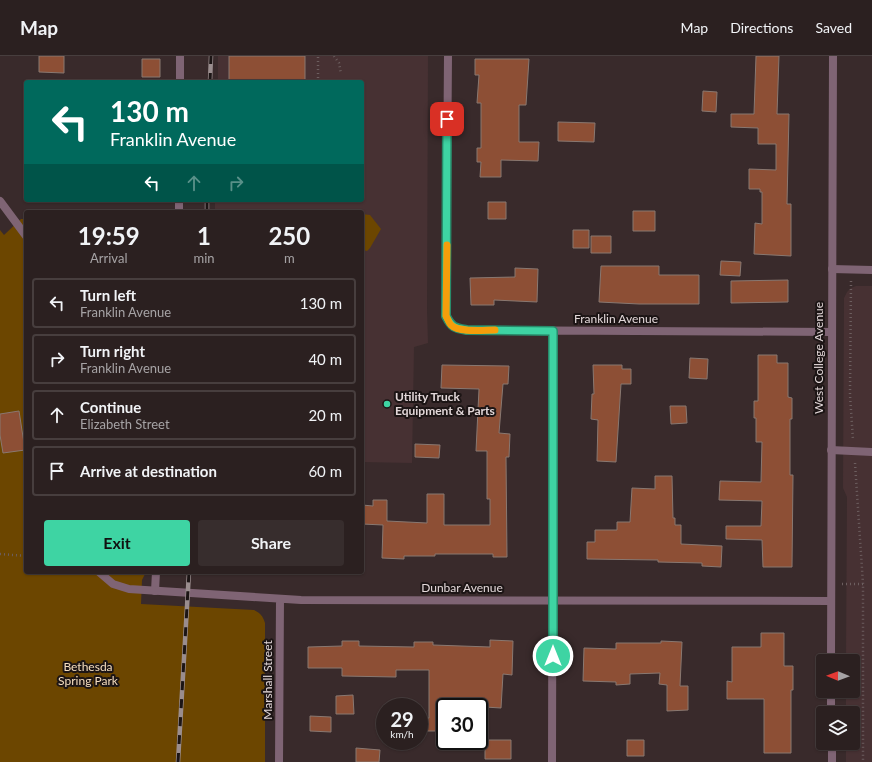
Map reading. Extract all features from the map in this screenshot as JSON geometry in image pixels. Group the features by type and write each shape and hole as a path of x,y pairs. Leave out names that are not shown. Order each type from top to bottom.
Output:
{"street":[{"path":"180,56 180,80"},
{"name":"Franklin Avenue","path":"448,56 446,316 450,324 455,328 467,330 553,331 831,332"},
{"name":"West College Avenue","path":"831,654 833,56"},
{"path":"0,201 24,233"},
{"path":"832,269 872,270"},
{"path":"552,762 553,331"},
{"path":"831,450 872,452"},
{"name":"Dunbar Avenue","path":"101,574 113,584 129,589 280,599 831,601"},
{"path":"155,591 156,574"},
{"name":"Marshall Street","path":"279,762 280,599"},
{"path":"832,750 832,762"}],"path":[{"path":"318,56 318,80"},
{"path":"334,56 339,63 341,74"},
{"path":"852,288 850,395 863,584 863,762"},
{"path":"0,554 24,556"},
{"path":"848,584 863,584"}],"shaded area":[{"path":"218,56 428,56 428,343 414,347 412,463 364,462 364,210 215,210 215,202 364,202 364,80 218,80"},
{"path":"856,286 872,286 872,762 846,762 846,750 860,750 860,706 846,706 846,698 860,698 860,654 846,654 847,497 843,488 844,298 851,288"}],"green space":[{"path":"364,214 370,215 381,229 367,251 364,250"},
{"name":"Bethesda Spring Park","path":"21,219 24,219 24,574 145,574 142,580 141,604 254,610 260,614 265,623 265,762 0,762 0,230 4,235"}],"building":[{"path":"39,56 64,56 64,73 39,72"},
{"path":"229,56 305,56 305,80 229,80"},
{"path":"756,56 779,56 777,114 789,114 787,204 791,204 791,256 754,254 755,223 762,224 762,192 760,192 760,189 749,189 749,169 776,170 776,144 758,144 758,128 731,127 731,114 754,114"},
{"path":"142,59 160,59 160,77 142,77"},
{"path":"475,59 529,59 526,105 519,105 519,142 539,142 538,161 501,160 501,177 480,177 481,162 477,162 477,148 481,148 481,103 477,103 479,75 475,75"},
{"path":"703,91 717,92 716,112 702,111"},
{"path":"558,122 595,123 594,142 558,141"},
{"path":"488,202 506,202 506,219 488,219"},
{"path":"633,211 655,211 655,231 633,231"},
{"path":"573,230 589,230 589,248 573,248"},
{"path":"591,236 611,236 611,253 591,253"},
{"path":"721,261 741,262 740,276 720,275"},
{"path":"601,266 659,266 659,275 699,275 699,304 599,302"},
{"path":"515,268 538,269 537,302 494,300 494,305 471,305 470,278 515,277"},
{"path":"788,280 788,302 731,303 731,281"},
{"path":"758,355 777,355 777,363 788,363 788,397 792,398 792,419 790,419 790,475 793,475 792,567 763,567 762,540 726,539 726,526 761,526 762,501 719,500 720,481 761,482 762,442 756,442 756,418 754,418 754,401 758,401"},
{"path":"690,358 708,359 707,379 689,378"},
{"path":"442,365 509,366 508,384 503,384 499,433 510,434 509,457 506,457 507,557 493,557 493,554 435,554 435,556 404,556 404,559 382,558 383,525 364,524 364,505 373,506 373,500 387,500 387,521 427,523 427,494 444,494 444,525 490,525 490,499 487,499 487,451 476,451 479,389 441,388"},
{"path":"593,365 622,365 622,369 631,369 631,384 621,384 616,462 597,461 598,420 591,419 592,394 594,394"},
{"path":"670,406 686,406 687,423 671,424"},
{"path":"19,411 24,450 3,453 0,435 0,414"},
{"path":"415,444 440,445 439,458 415,457"},
{"path":"655,476 672,476 673,518 675,518 675,525 681,525 681,544 722,546 721,567 702,566 702,563 658,562 658,560 587,559 587,542 595,542 595,530 617,530 617,522 630,522 632,488 655,489"},
{"path":"761,633 784,633 784,666 793,666 793,690 791,690 791,753 764,753 764,699 727,699 727,681 732,682 732,647 761,647"},
{"path":"490,640 513,641 512,675 503,674 501,708 488,707 488,698 436,698 436,731 428,731 429,670 396,670 396,677 342,676 342,668 308,668 308,647 342,646 342,641 359,641 359,646 414,647 414,642 433,642 433,645 490,647"},
{"path":"661,641 682,642 680,686 688,686 688,710 667,711 667,685 659,684 660,673 630,674 630,684 616,685 616,682 583,681 584,648 616,649 616,643 661,643"},
{"path":"353,695 354,714 336,714 336,696"},
{"path":"310,716 331,717 331,732 310,731"},
{"path":"488,740 511,740 511,759 485,759 485,750 488,750"},
{"path":"627,740 644,740 644,756 627,756"},
{"path":"356,748 380,750 379,762 356,762"}],"railway":[{"path":"210,80 211,56"},
{"path":"207,202 207,210"},
{"path":"178,762 189,574"}],"slow traffic":[{"path":"447,245 446,316 450,324 455,328 467,330 495,330"}],"place":[{"name":"Utility Truck Equipment & Parts","path":"387,404"}],"route":[{"path":"447,119 446,316 450,324 455,328 467,330 553,331 553,656"}]}
